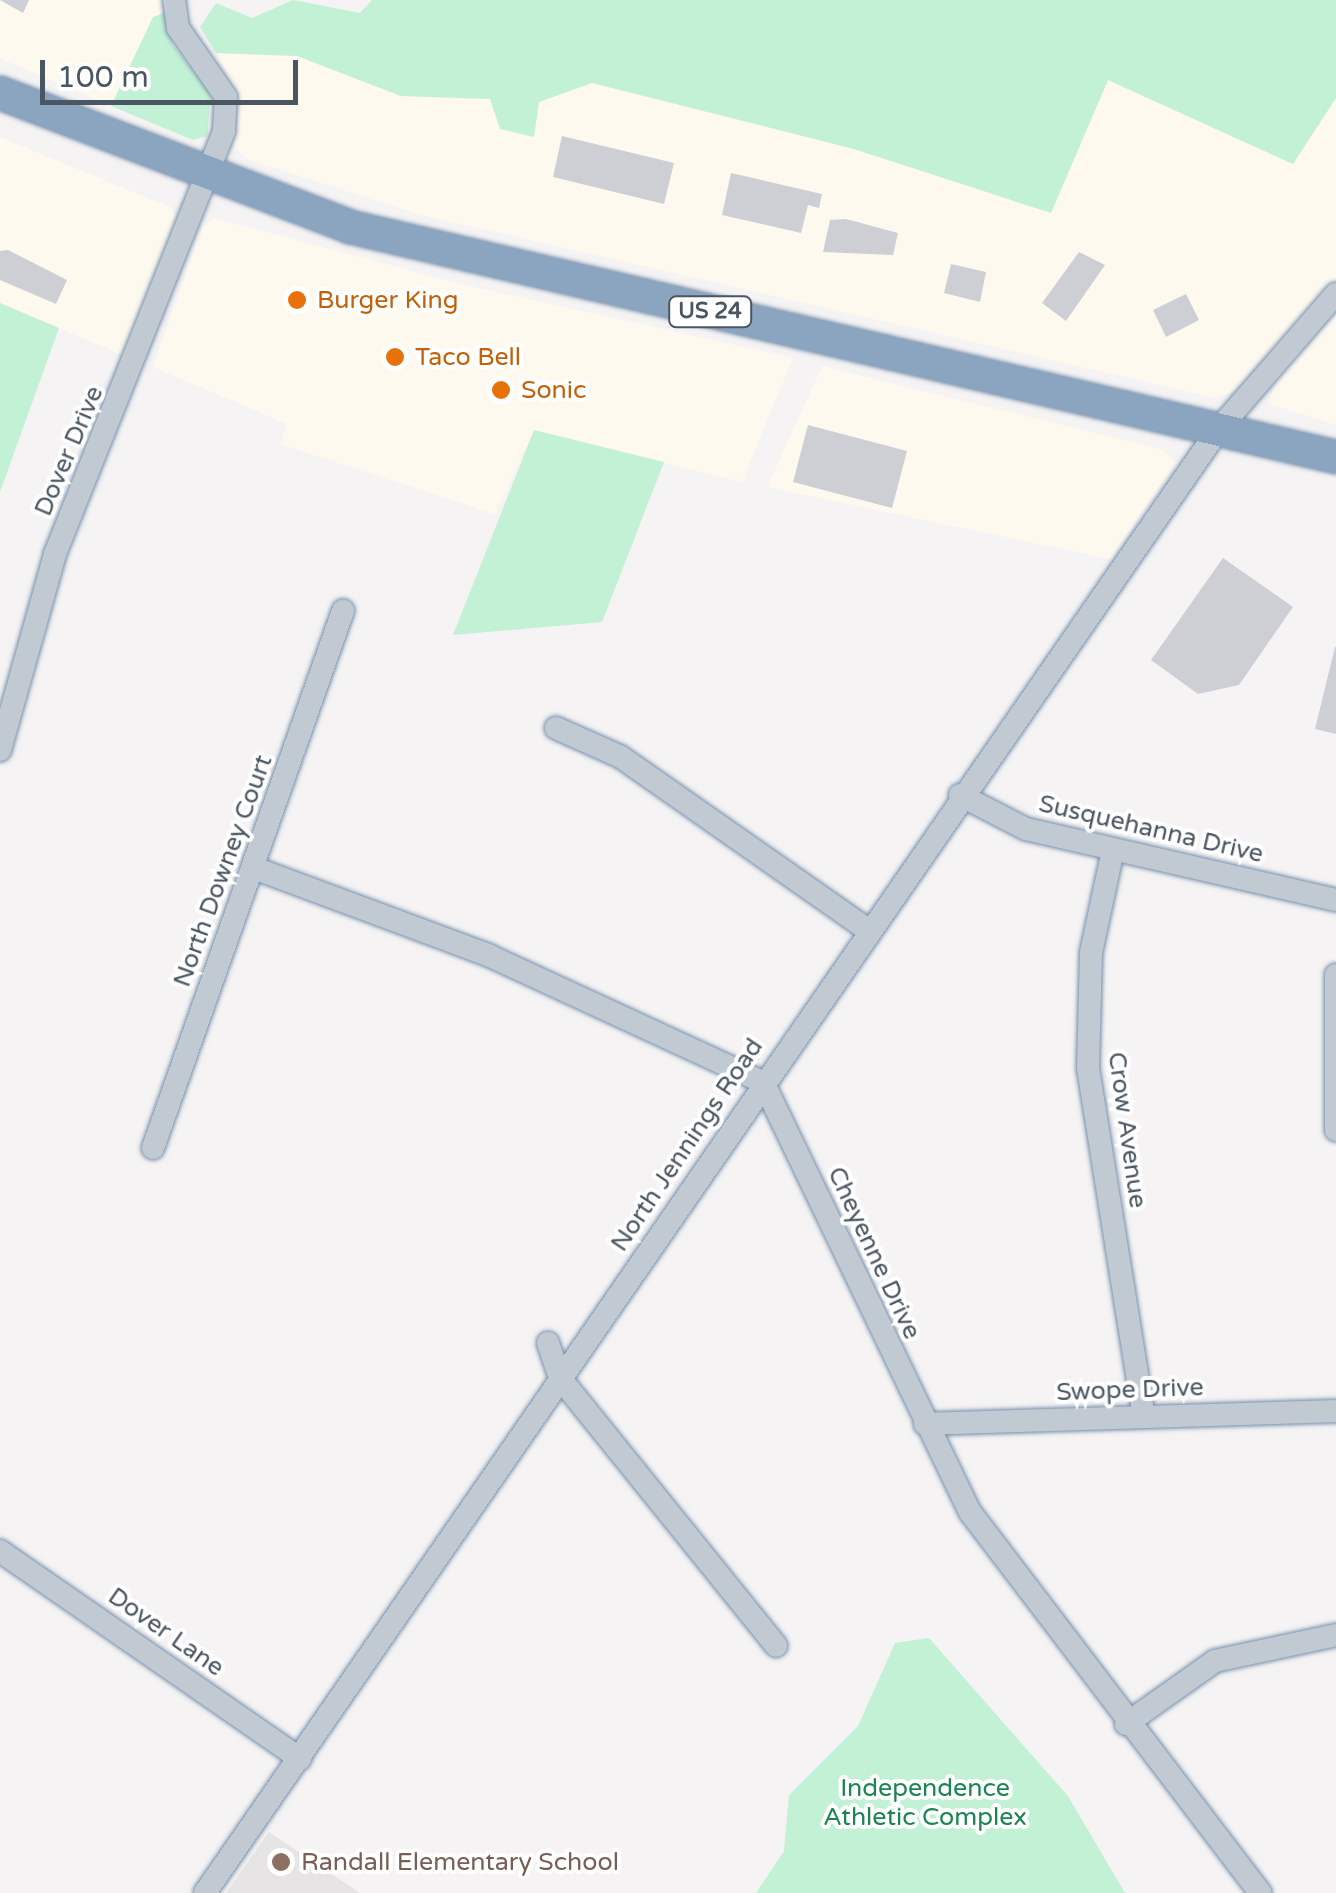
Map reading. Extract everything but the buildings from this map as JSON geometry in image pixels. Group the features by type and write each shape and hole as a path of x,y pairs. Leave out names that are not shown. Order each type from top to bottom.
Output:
{"highway":[{"name":"US 24","path":"0,93 206,179 384,236 1336,457"}],"street":[{"name":"Dover Drive","path":"0,750 55,554 206,179 226,97 178,28 174,0"},
{"name":"North Jennings Road","path":"204,1893 300,1759 867,929 1218,430 1336,294"},
{"name":"North Downey Court","path":"153,1148 343,611"},
{"path":"556,728 621,758 867,929"},
{"name":"Susquehanna Drive","path":"960,795 1026,829 1336,900"},
{"name":"Crow Avenue","path":"1113,850 1091,953 1088,1068 1144,1416"},
{"path":"254,868 490,956 763,1082"},
{"path":"1336,976 1336,1130"},
{"name":"Cheyenne Drive","path":"763,1082 925,1424 1008,1570 1260,1893"},
{"path":"548,1343 560,1378 776,1646"},
{"name":"Swope Drive","path":"925,1424 1336,1411"},
{"name":"Dover Lane","path":"0,1551 300,1759"},
{"path":"1126,1724 1215,1660 1336,1635"}],"shaded area":[{"path":"0,0 168,0 111,106 0,58"},
{"path":"216,53 297,56 400,96 490,99 534,137 539,102 592,83 854,149 1051,213 1108,80 1292,164 1336,98 1336,279 1237,390 1216,398 418,214 250,160 234,147 241,100"},
{"path":"0,137 172,208 176,219 127,357 0,303"},
{"path":"214,218 461,284 793,358 742,482 534,430 495,514 280,444 287,424 153,367 202,227"},
{"path":"1336,313 1336,425 1269,404 1275,380"},
{"path":"822,366 1164,450 1175,463 1110,559 767,487"},
{"name":"Randall Elementary School","path":"269,1832 360,1893 226,1893"}],"green space":[{"path":"293,0 360,13 372,0 1336,0 1336,98 1293,164 1108,80 1051,213 854,149 592,83 539,102 534,137 500,129 490,99 401,96 297,56 216,53 200,27 216,3 252,18"},
{"path":"166,12 173,45 211,94 207,136 193,140 111,106 153,17"},
{"path":"0,303 59,328 0,492"},
{"path":"534,430 664,462 602,622 453,635"},
{"name":"Independence Athletic Complex","path":"929,1638 1068,1796 1125,1893 756,1893 784,1851 789,1795 858,1726 895,1643"}],"place":[{"name":"Burger King","path":"297,300"},
{"name":"Taco Bell","path":"395,357"},
{"name":"Sonic","path":"501,390"},
{"name":"Randall Elementary School","path":"281,1862"}]}
